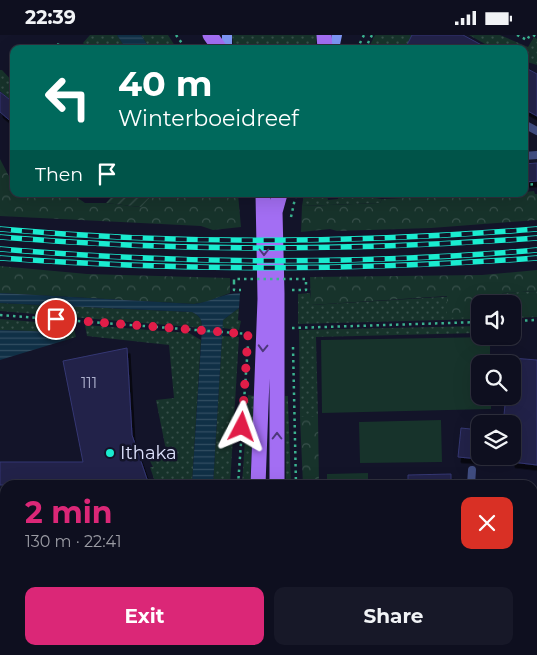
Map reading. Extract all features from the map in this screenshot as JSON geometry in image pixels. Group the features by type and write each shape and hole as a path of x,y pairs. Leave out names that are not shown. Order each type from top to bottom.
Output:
{"main road":[{"path":"258,480 267,204"},
{"path":"267,204 277,293 278,480"}],"lane":[{"path":"471,480 472,470"}],"path":[{"path":"517,35 527,40 532,35 537,37"},
{"path":"241,290 234,290 234,279 306,279 306,291 292,290"},
{"path":"0,315 248,334"},
{"path":"521,321 537,320"},
{"path":"292,328 471,322"},
{"path":"238,480 248,344"},
{"path":"293,347 296,480"}],"green space":[{"path":"90,35 117,35 123,45 83,45"},
{"path":"141,35 168,35 174,45 147,45"},
{"path":"232,35 317,35 316,45 233,45"},
{"path":"375,35 412,35 407,45 370,45"},
{"path":"469,35 500,35 523,45 487,45"},
{"path":"534,37 537,39 537,65 528,62 528,47"},
{"path":"0,70 2,70 10,79 10,100 0,91"},
{"path":"0,159 10,178 10,197 78,198 85,203 106,203 140,207 150,197 238,197 241,227 213,230 201,226 0,216"},
{"path":"534,191 537,194 537,220 431,228 337,231 330,229 301,232 302,206 380,203 382,199 424,197 528,197 528,192"},
{"path":"111,197 150,197 141,207 106,203"},
{"path":"304,197 327,197 328,200 338,199 338,197 382,199 380,203 302,206"},
{"path":"0,266 87,274 230,278 230,293 206,302 194,304 0,293"},
{"path":"537,270 537,291 502,293 502,295 471,295 471,317 447,318 447,296 311,305 310,277 482,275"},
{"path":"537,291 537,317 521,318 521,295 473,295"},
{"path":"310,293 312,305 471,295 471,319 298,324 298,294"},
{"path":"537,294 537,315 521,316 521,295 509,295"},
{"path":"0,303 192,312 200,318 202,328 0,311"},
{"path":"239,308 238,320 241,321 239,330 222,328 223,320"},
{"path":"0,319 73,325 76,337 66,340 64,334 59,332 0,330"},
{"path":"85,325 189,333 201,340 192,480 154,480 150,467 153,467 149,459 167,455 156,400 174,398 169,345 87,336"},
{"path":"471,326 471,333 316,337 318,417 300,417 299,330"},
{"path":"222,336 239,337 230,480 213,480"},
{"path":"471,337 471,345 490,345 490,355 471,355 471,405 491,405 491,409 322,413 321,340"},
{"path":"248,395 254,396 250,480 242,480"},
{"path":"285,396 288,396 291,480 286,480"},
{"path":"300,417 318,417 319,480 303,480"},
{"path":"441,420 442,462 360,463 359,422"},
{"path":"368,473 368,480 327,480 327,474"}],"water":[{"path":"117,35 141,35 147,45 123,45"},
{"path":"0,293 194,304 228,294 240,293 239,308 223,320 213,480 192,480 202,328 199,316 192,312 0,303"},
{"path":"0,330 59,332 64,334 66,340 0,360"}],"building":[{"path":"412,35 463,35 482,45 407,45"},
{"path":"528,69 537,74 537,116 528,111"},
{"path":"0,92 10,100 10,121 0,112"},
{"path":"537,163 537,181 528,182 528,164"},
{"name":"Ithaka","path":"127,348 132,435 147,480 0,480 0,462 83,462 63,361"},
{"path":"521,359 537,360 537,465 521,463 521,415 504,415 505,405 521,405"},
{"path":"461,428 471,429 471,458 458,457"},
{"path":"451,474 451,480 408,480 408,475"}],"railway":[{"path":"0,229 134,238 201,240 403,237 537,229"},
{"path":"0,237 134,245 268,248 403,245 537,238"},
{"path":"0,249 134,258 268,261 403,258 537,250"},
{"path":"0,258 134,265 268,268 403,265 537,258"}],"place":[{"name":"Ithaka","path":"110,453"}],"route":[{"path":"56,319 248,334 242,427"}]}
